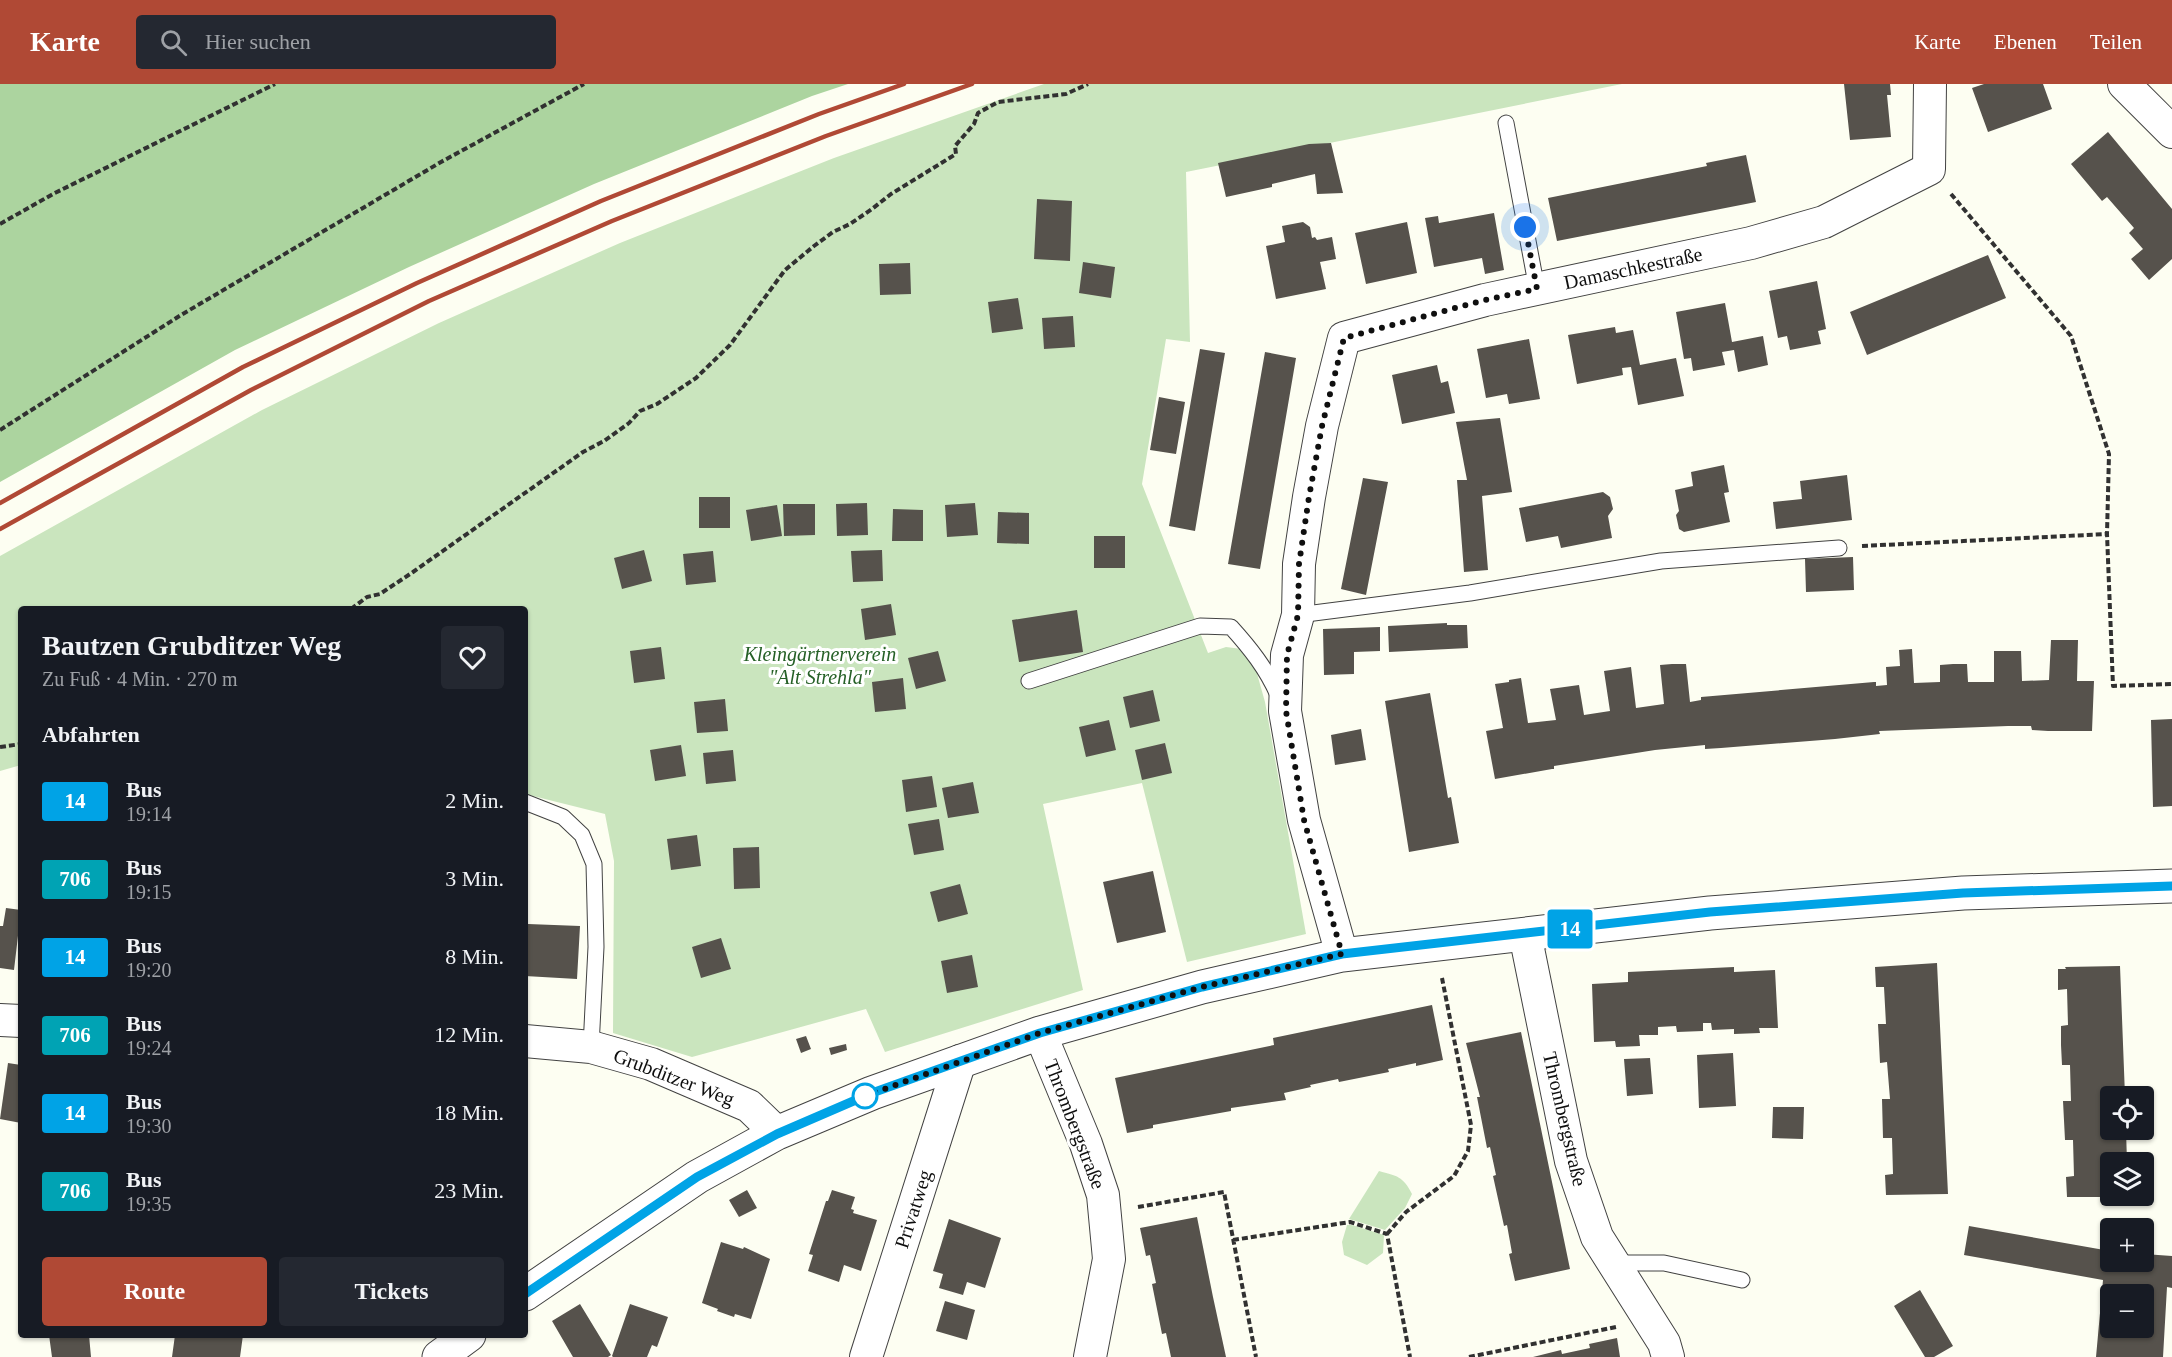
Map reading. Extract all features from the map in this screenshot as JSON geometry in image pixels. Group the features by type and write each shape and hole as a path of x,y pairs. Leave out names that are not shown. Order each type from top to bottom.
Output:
{"street":[{"path":"1929,169 1930,84"},
{"path":"2124,84 2172,132"},
{"name":"Damaschkestraße","path":"1342,954 1304,820 1286,711 1287,655 1298,615 1299,564 1309,497 1322,426 1344,338 1485,300 1751,243 1824,222 1929,169"},
{"path":"528,1292 697,1177 777,1134 872,1093 1040,1033 1202,987 1342,954 1436,944 1527,945 1710,912 1963,893 2172,886"},
{"name":"Thrombergstraße","path":"1527,945 1571,1161 1597,1237 1664,1343 1668,1357"},
{"path":"0,1020 18,1021"},
{"name":"Thrombergstraße","path":"1040,1033 1086,1144 1103,1195 1109,1259 1090,1357"},
{"name":"Grubditzer Weg","path":"528,1041 591,1047 651,1064 749,1106 777,1134"},
{"name":"Privatweg","path":"866,1357 960,1061"},
{"path":"439,1357 465,1338"}],"lane":[{"path":"1506,123 1537,289"},
{"path":"1298,615 1470,593 1661,561 1839,548"},
{"path":"1029,681 1200,626 1231,627 1257,656 1286,711"},
{"path":"528,803 563,817 582,835 594,864 596,947 591,1047"},
{"path":"1614,1263 1664,1263 1742,1280"}],"path":[{"path":"0,224 53,194 275,84"},
{"path":"0,430 191,309 441,162 584,84"},
{"path":"355,606 367,597 380,594 413,572 583,452 604,441 629,423 640,411 657,404 696,378 730,345 785,270 833,232 850,224 891,194 956,154 955,146 974,124 978,113 998,102 1066,94 1088,84"},
{"path":"1929,169 2071,336 2109,454 2107,534 2113,686 2172,684"},
{"path":"1839,548 2107,534"},
{"path":"0,747 18,744"},
{"path":"1387,1233 1406,1212 1454,1176 1468,1151 1471,1125 1436,944"},
{"path":"1104,1212 1224,1192 1256,1357"},
{"path":"1233,1240 1350,1222 1387,1233"},
{"path":"1387,1233 1410,1357"},
{"path":"1469,1357 1650,1320"}],"green space":[{"path":"0,84 848,84 812,96 594,184 409,267 235,350 0,482"},
{"name":"Kleingärtnerverein \"Alt Strehla\"","path":"1044,84 1622,84 1186,172 1190,342 1166,339 1142,484 1208,653 1226,647 1242,649 1256,670 1265,702 1306,934 1187,962 1142,783 1043,804 1083,990 885,1052 866,1009 692,1057 613,1033 614,861 605,814 528,795 528,606 18,606 18,766 0,771 0,556 262,410 439,323 620,243 834,158"},
{"path":"1379,1171 1399,1178 1412,1194 1405,1208 1385,1230 1349,1219"},
{"path":"1347,1225 1384,1235 1383,1253 1367,1265 1344,1255 1342,1242"}],"building":[{"path":"1844,84 1890,84 1891,95 1887,95 1891,137 1850,140"},
{"path":"1984,84 2043,84 2052,109 1988,132 1972,88"},
{"path":"2108,132 2172,209 2172,259 2149,280 2131,259 2143,249 2129,233 2134,228 2107,197 2102,201 2071,164"},
{"path":"1331,143 1343,193 1317,194 1315,174 1272,184 1272,187 1226,197 1218,163 1309,144"},
{"path":"1746,155 1756,202 1557,241 1548,198 1707,166 1706,163"},
{"path":"1037,199 1072,201 1070,261 1034,259"},
{"path":"1494,213 1504,270 1485,274 1482,258 1434,267 1425,218 1438,216 1439,223"},
{"path":"1303,222 1310,227 1312,238 1315,237 1317,240 1332,237 1336,259 1320,262 1326,289 1276,299 1266,246 1285,242 1282,226"},
{"path":"1407,222 1417,273 1366,284 1355,233"},
{"path":"1988,255 2006,298 1867,355 1850,312"},
{"path":"1083,262 1115,267 1111,298 1079,293"},
{"path":"910,263 911,294 880,295 879,264"},
{"path":"1817,281 1826,329 1818,331 1821,344 1790,350 1787,336 1778,338 1769,291"},
{"path":"1018,298 1023,329 992,333 988,302"},
{"path":"1725,303 1732,342 1763,336 1768,365 1738,372 1734,350 1722,352 1725,365 1693,371 1691,358 1684,359 1676,312"},
{"path":"1073,316 1075,347 1044,349 1042,318"},
{"path":"1615,327 1616,333 1633,330 1640,365 1676,358 1684,396 1638,405 1631,367 1622,368 1623,375 1577,384 1568,335"},
{"path":"1529,339 1540,399 1509,404 1507,394 1486,398 1477,349"},
{"path":"1200,349 1225,353 1195,531 1169,526"},
{"path":"1265,352 1296,358 1260,569 1228,564"},
{"path":"1437,365 1441,383 1448,381 1455,413 1402,424 1392,375"},
{"path":"1159,397 1185,402 1176,454 1150,450"},
{"path":"1500,418 1512,492 1482,496 1488,570 1464,572 1457,480 1467,480 1456,422"},
{"path":"1724,465 1729,492 1724,493 1730,522 1684,532 1679,529 1676,515 1679,511 1675,490 1693,486 1691,472"},
{"path":"1847,475 1852,520 1776,529 1773,502 1802,499 1800,481"},
{"path":"1363,478 1388,482 1366,595 1341,589"},
{"path":"1603,492 1610,497 1613,509 1608,516 1612,538 1561,548 1558,536 1526,542 1519,508"},
{"path":"699,497 730,497 730,528 699,528"},
{"path":"867,503 868,535 837,536 836,504"},
{"path":"975,503 978,535 947,537 945,505"},
{"path":"783,504 815,504 815,535 784,536"},
{"path":"777,505 782,536 751,541 746,510"},
{"path":"893,509 923,510 923,541 892,541"},
{"path":"998,512 1029,513 1029,544 997,543"},
{"path":"1094,536 1125,536 1125,568 1094,568"},
{"path":"644,550 652,581 622,589 614,558"},
{"path":"882,550 883,581 853,582 851,551"},
{"path":"713,551 716,582 686,585 683,554"},
{"path":"1853,557 1854,590 1806,592 1805,559"},
{"path":"891,604 896,635 865,640 861,609"},
{"path":"1077,610 1083,652 1019,662 1012,620"},
{"path":"1447,623 1447,625 1467,625 1468,648 1389,652 1388,626"},
{"path":"1380,627 1380,651 1354,652 1354,674 1324,675 1323,629"},
{"path":"2051,640 2078,640 2077,681 2094,681 2092,731 2048,731 2032,730 2031,726 2008,726 1879,731 1880,734 1835,739 1705,749 1705,745 1655,750 1554,766 1554,769 1495,779 1486,731 1503,728 1495,684 1509,682 1509,680 1521,678 1528,723 1556,720 1550,689 1579,685 1584,715 1610,711 1604,671 1631,667 1636,708 1664,704 1660,665 1672,664 1686,664 1690,702 1701,700 1701,697 1874,682 1876,686 1887,685 1886,667 1900,666 1899,650 1912,649 1914,683 1940,682 1940,665 1953,664 1967,664 1968,682 1994,682 1994,651 2021,651 2022,681 2049,680"},
{"path":"661,647 665,679 634,683 630,651"},
{"path":"938,651 946,681 916,689 908,658"},
{"path":"903,678 906,709 875,712 872,682"},
{"path":"1153,690 1160,721 1130,728 1123,697"},
{"path":"1430,693 1448,798 1451,797 1459,843 1409,852 1385,701"},
{"path":"725,699 728,731 697,733 694,702"},
{"path":"2172,719 2172,806 2153,807 2151,720"},
{"path":"1109,720 1116,750 1086,757 1079,727"},
{"path":"1361,729 1366,760 1335,765 1331,735"},
{"path":"1165,743 1172,773 1142,780 1135,750"},
{"path":"681,745 686,776 655,781 650,750"},
{"path":"733,750 736,781 706,784 703,753"},
{"path":"932,776 937,807 906,812 902,780"},
{"path":"973,782 979,813 948,818 942,788"},
{"path":"939,819 944,850 914,855 908,824"},
{"path":"697,835 701,866 671,870 667,839"},
{"path":"759,847 760,888 734,889 733,848"},
{"path":"1153,871 1166,932 1117,943 1103,882"},
{"path":"960,884 968,914 938,922 930,892"},
{"path":"6,908 18,910 14,970 0,968 0,926 3,926"},
{"path":"528,924 580,926 577,979 528,976"},
{"path":"721,938 731,969 701,978 692,947"},
{"path":"972,955 978,987 947,993 941,961"},
{"path":"1937,963 1948,1194 1886,1195 1885,1175 1893,1174 1892,1138 1883,1138 1882,1099 1890,1099 1887,1062 1880,1063 1878,1024 1886,1024 1884,987 1876,987 1875,967"},
{"path":"2120,966 2125,1086 2100,1086 2100,1140 2126,1140 2127,1152 2100,1152 2100,1197 2067,1197 2066,1177 2074,1176 2073,1140 2065,1140 2063,1101 2071,1101 2070,1065 2062,1065 2061,1045 2061,1026 2068,1025 2067,989 2058,990 2058,969 2066,969 2065,967"},
{"path":"1734,967 1734,972 1775,970 1778,1028 1759,1028 1760,1033 1734,1034 1734,1029 1712,1030 1711,1023 1703,1023 1703,1031 1677,1032 1676,1026 1658,1027 1658,1035 1639,1035 1640,1046 1616,1047 1615,1041 1594,1042 1592,984 1628,982 1628,972"},
{"path":"1432,1005 1443,1060 1416,1066 1416,1063 1388,1069 1389,1072 1339,1082 1338,1079 1310,1085 1311,1087 1284,1093 1286,1100 1231,1108 1231,1111 1153,1125 1153,1128 1127,1133 1115,1078 1274,1045 1273,1038"},
{"path":"1521,1032 1570,1269 1515,1281 1509,1254 1512,1253 1507,1225 1504,1226 1493,1176 1496,1175 1490,1147 1487,1148 1477,1097 1480,1097 1466,1043"},
{"path":"806,1036 811,1049 801,1053 796,1039"},
{"path":"846,1044 847,1050 831,1055 829,1048"},
{"path":"1733,1053 1736,1106 1699,1108 1697,1055"},
{"path":"1650,1058 1653,1094 1627,1096 1624,1059"},
{"path":"8,1063 18,1065 18,1122 0,1119"},
{"path":"1773,1107 1804,1107 1803,1139 1772,1138"},
{"path":"747,1190 757,1208 739,1217 729,1200"},
{"path":"832,1190 855,1197 851,1209 854,1210 853,1213 877,1220 861,1271 844,1265 839,1282 808,1271 813,1255 809,1254 826,1201"},
{"path":"1197,1217 1226,1357 1171,1357 1166,1333 1162,1334 1152,1284 1156,1283 1150,1255 1146,1256 1140,1228"},
{"path":"949,1219 1001,1238 985,1288 967,1282 963,1295 939,1288 943,1274 933,1271"},
{"path":"1969,1226 2100,1249 2100,1272 2154,1272 2154,1255 2172,1256 2172,1288 2167,1287 2163,1357 2096,1357 2100,1313 2100,1338 2154,1338 2154,1284 2103,1284 2103,1280 1964,1255"},
{"path":"721,1242 743,1249 744,1247 770,1259 751,1319 735,1314 734,1317 702,1303"},
{"path":"1920,1290 1953,1346 1934,1357 1925,1357 1894,1306"},
{"path":"945,1301 975,1310 967,1340 936,1331"},
{"path":"580,1304 611,1355 608,1357 573,1357 552,1321"},
{"path":"630,1304 668,1317 657,1347 652,1345 647,1357 613,1357 612,1356"},
{"path":"49,1338 89,1338 91,1357 52,1357"},
{"path":"175,1338 243,1338 240,1357 172,1357"},
{"path":"1617,1338 1620,1357 1533,1357 1561,1350 1562,1354 1590,1348 1589,1344"}],"railway":[{"path":"0,503 243,367 417,283 601,201 819,114 904,84"},
{"path":"0,529 251,390 429,301 612,221 826,136 972,84"}],"bus line":[{"name":"14","path":"528,1292 697,1177 777,1134 872,1093 1040,1033 1202,987 1342,954 1710,912 1963,893 2172,886"}],"route":[{"path":"865,1096 1040,1033 1202,987 1342,954 1304,820 1286,711 1287,655 1298,615 1299,564 1309,497 1322,426 1344,338 1485,300 1537,289 1525,227"}]}
